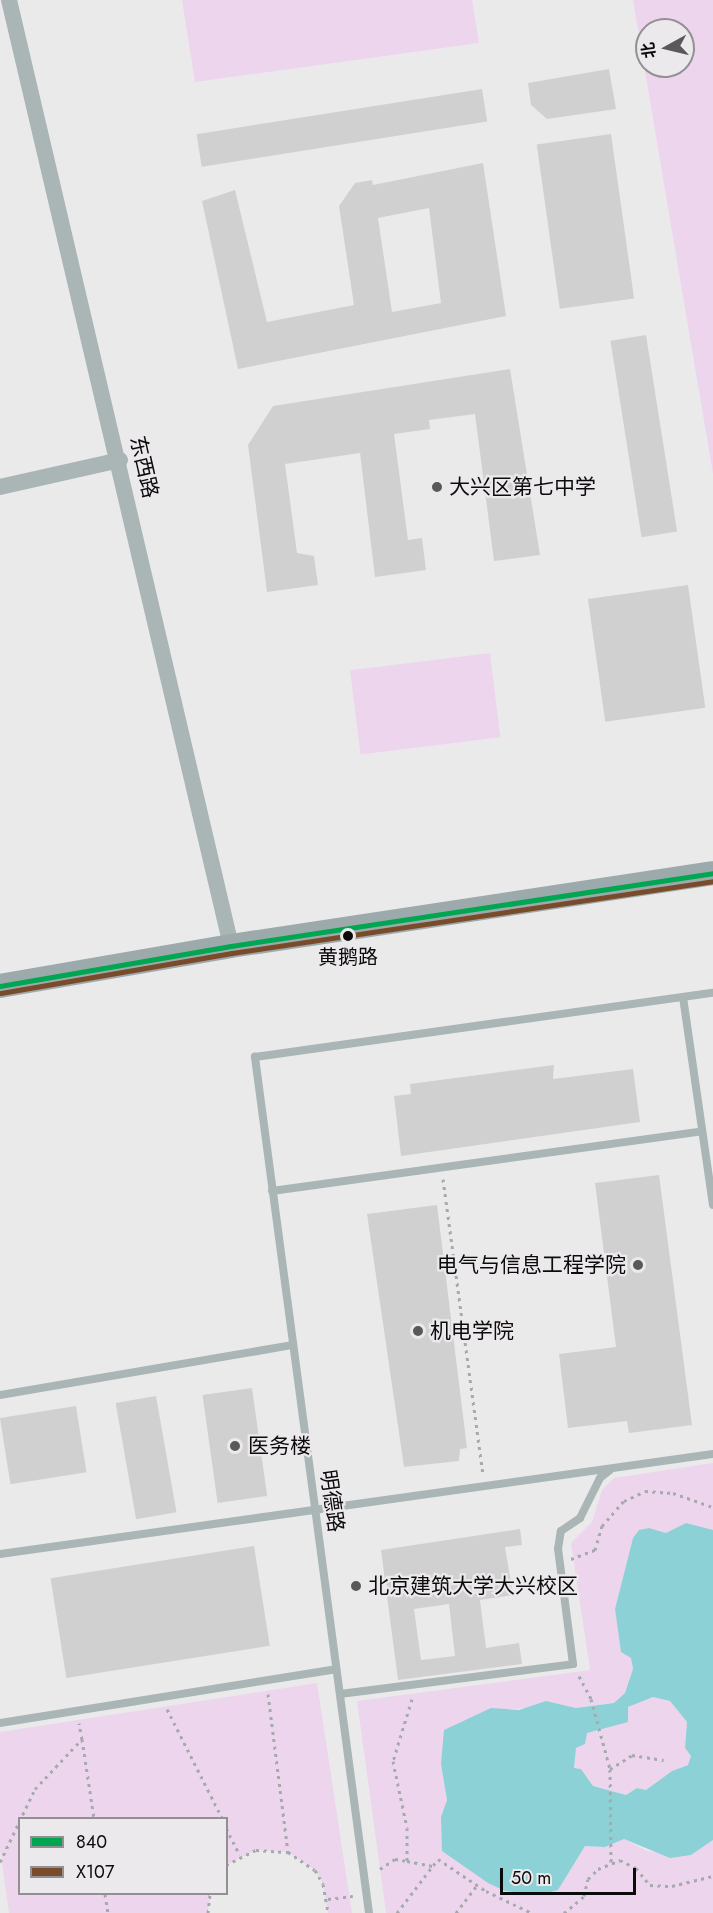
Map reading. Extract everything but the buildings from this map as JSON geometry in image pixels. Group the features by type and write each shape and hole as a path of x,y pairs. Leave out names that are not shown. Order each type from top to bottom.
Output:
{"street":[{"name":"东西路","path":"9,0 120,460 231,946"},
{"path":"0,487 120,460"},
{"path":"0,986 231,946 713,873"}],"lane":[{"path":"713,993 683,997 713,1205"},
{"name":"明德路","path":"369,1913 255,1057 683,997"},
{"path":"272,1191 702,1131"},
{"path":"0,1395 292,1345"},
{"path":"0,1554 713,1454"},
{"path":"340,1694 573,1664 559,1562 561,1532 580,1518 600,1478 613,1468"},
{"path":"0,1723 336,1669"}],"path":[{"path":"442,1167 484,1486"},
{"path":"559,1562 595,1550 602,1526 624,1501 645,1491 673,1493 713,1507"},
{"path":"573,1664 591,1699 610,1769 611,1863"},
{"path":"267,1680 288,1852"},
{"path":"407,1861 407,1828 393,1761 400,1733 411,1710 413,1685"},
{"path":"160,1697 221,1817"},
{"path":"78,1710 94,1817"},
{"path":"22,1817 35,1789 82,1739"},
{"path":"610,1769 632,1755 664,1760"},
{"path":"0,1862 18,1824"},
{"path":"228,1832 240,1855"},
{"path":"228,1864 240,1855 256,1850 288,1852 315,1870 328,1899 328,1913"},
{"path":"380,1869 395,1859 433,1866"},
{"path":"397,1913 438,1859 477,1885 532,1913"},
{"path":"564,1913 584,1896 588,1879 611,1863 620,1860 636,1868 650,1885 672,1886 713,1876"},
{"path":"456,1913 477,1885"},
{"path":"105,1895 108,1913"},
{"path":"208,1913 210,1895"},
{"path":"328,1899 367,1895"}],"shaded area":[{"path":"182,0 472,0 479,43 195,82"},
{"path":"633,0 713,0 713,474 646,78 695,78 695,18 636,18"},
{"path":"490,653 500,737 360,755 350,670"},
{"path":"713,1463 713,1530 686,1523 666,1533 649,1528 633,1538 615,1609 621,1651 631,1658 633,1669 625,1693 614,1703 576,1708 546,1701 535,1708 506,1709 463,1721 457,1725 441,1764 447,1800 441,1818 558,1890 585,1846 605,1847 624,1839 647,1851 691,1855 713,1840 713,1913 386,1913 357,1701 590,1670 571,1543 592,1522 602,1490 614,1478"},
{"path":"317,1683 352,1913 328,1913 323,1884 315,1870 288,1852 256,1850 228,1864 228,1817 18,1817 18,1895 210,1895 208,1913 9,1913 0,1849 0,1732"},
{"path":"653,1697 670,1701 687,1722 685,1748 691,1756 688,1765 672,1771 646,1790 637,1788 626,1795 593,1786 581,1769 574,1768 575,1748 587,1733 605,1727 628,1707"}],"water":[{"path":"686,1523 713,1530 713,1840 691,1855 670,1858 624,1839 605,1847 585,1846 558,1890 540,1895 505,1891 488,1883 442,1851 441,1817 447,1800 441,1764 444,1730 491,1708 519,1710 546,1701 576,1708 614,1703 625,1693 633,1669 631,1658 621,1652 615,1609 633,1538 639,1530 649,1528 666,1533","holes":["653,1697 670,1701 687,1722 685,1748 691,1756 688,1765 672,1771 646,1790 637,1788 626,1795 593,1786 581,1769 574,1768 576,1748 585,1744 587,1733 628,1722 628,1707"]}],"transit line":[{"name":"840","path":"0,986 231,946 713,873"},
{"name":"X107","path":"1,993 232,953 713,881"}],"place":[{"name":"大兴区第七中学","path":"437,487"},
{"name":"黄鹅路","path":"348,936"},
{"name":"电气与信息工程学院","path":"638,1265"},
{"name":"机电学院","path":"418,1331"},
{"name":"医务楼","path":"235,1446"},
{"name":"北京建筑大学大兴校区","path":"356,1586"}]}
